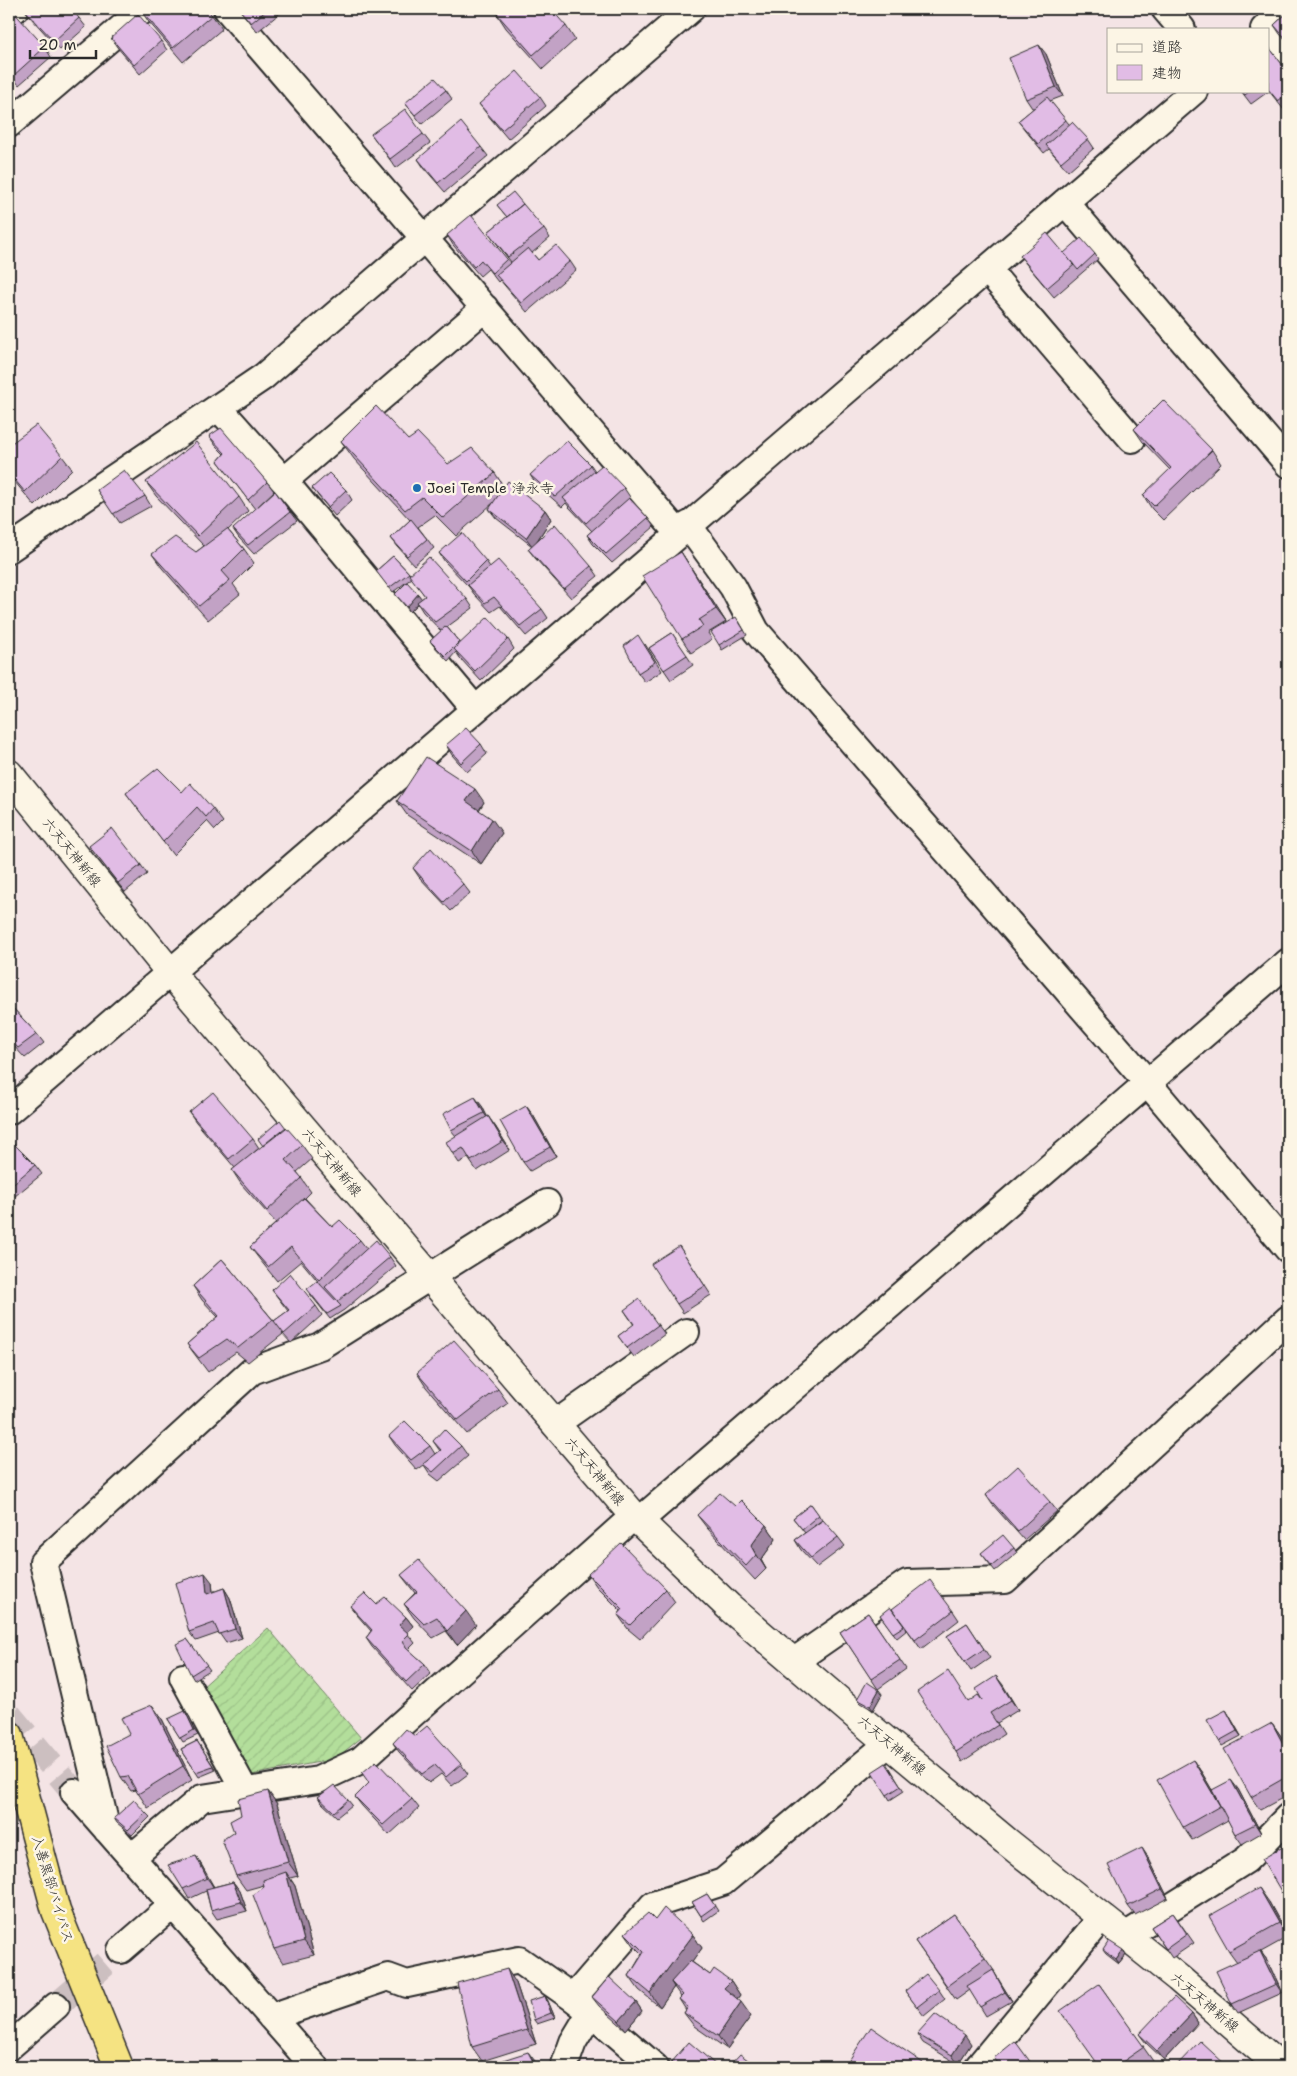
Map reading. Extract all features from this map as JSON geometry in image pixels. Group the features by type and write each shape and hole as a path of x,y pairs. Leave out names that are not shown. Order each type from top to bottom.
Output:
{"highway":[{"name":"入善黒部バイパス","path":"9,1735 56,1911 118,2067"}],"main road":[{"name":"六天天神新線","path":"9,774 169,971 636,1518 729,1607 889,1744 1102,1917 1281,2067"}],"street":[{"path":"9,14 15,9"},
{"path":"9,124 144,9"},
{"path":"227,9 485,308 733,587 756,631 1147,1082 1288,1249"},
{"path":"9,550 263,377 691,9"},
{"path":"1164,9 1181,28"},
{"path":"1267,28 1287,9"},
{"path":"1270,33 1288,53"},
{"path":"9,1111 474,708 1193,92"},
{"path":"1065,202 1288,464"},
{"path":"987,269 1132,439"},
{"path":"284,481 485,308"},
{"path":"218,407 284,481 474,708"},
{"path":"132,1858 202,1798 318,1780 360,1760 636,1518 1288,962"},
{"path":"107,1830 43,1562 252,1371 320,1346 547,1203"},
{"path":"793,1662 907,1583 1006,1580 1288,1319"},
{"path":"555,1424 686,1332"},
{"path":"183,1678 245,1792"},
{"path":"564,2067 573,2042 582,2005 652,1905 723,1882 889,1744"},
{"path":"74,1792 314,2067"},
{"path":"1125,1936 1246,1860 1288,1818"},
{"path":"121,1950 173,1905"},
{"path":"978,2067 1102,1917"},
{"path":"271,2016 388,1977 407,1984 519,1960 582,2005 655,2067"},
{"path":"9,2047 56,2006"}],"green space":[{"path":"268,1628 361,1738 335,1759 246,1776 200,1689"}],"building":[{"path":"11,9 45,47 13,76 9,71 9,11"},
{"path":"24,9 71,9 79,18 54,41"},
{"path":"140,9 206,9 212,15 173,48"},
{"path":"239,9 268,9 251,23"},
{"path":"503,9 551,9 566,26 533,55 497,14"},
{"path":"1288,12 1288,41 1274,25"},
{"path":"138,14 161,41 134,65 111,38"},
{"path":"1039,45 1056,87 1026,99 1009,58"},
{"path":"1270,49 1288,72 1288,93 1278,101 1270,91"},
{"path":"517,71 540,97 502,130 479,104"},
{"path":"435,78 446,90 415,115 405,103"},
{"path":"1047,97 1066,120 1038,144 1018,121"},
{"path":"405,109 423,134 390,159 371,134"},
{"path":"461,122 481,147 438,183 418,159"},
{"path":"1072,122 1088,139 1061,162 1046,145"},
{"path":"513,192 523,204 507,217 497,205"},
{"path":"523,204 544,229 508,257 488,232"},
{"path":"471,215 507,259 492,273 481,260 474,267 447,235"},
{"path":"1047,233 1074,265 1047,288 1020,256"},
{"path":"1081,238 1095,254 1078,270 1064,253"},
{"path":"556,245 570,261 521,303 496,275 528,248 538,260"},
{"path":"1163,400 1212,450 1154,506 1143,495 1171,468 1134,429"},
{"path":"376,406 408,440 418,433 448,464 472,448 495,473 443,518 422,497 405,510 341,441"},
{"path":"36,425 62,456 25,492 9,473 9,445"},
{"path":"221,428 267,482 248,500 218,461 225,453 209,436"},
{"path":"567,441 591,465 555,497 530,475"},
{"path":"196,442 239,497 198,536 146,482"},
{"path":"602,465 624,488 586,523 563,498"},
{"path":"124,470 145,496 113,514 97,490"},
{"path":"329,473 346,490 328,507 312,488"},
{"path":"508,481 545,510 526,538 489,509"},
{"path":"275,491 290,512 248,545 233,529"},
{"path":"629,498 648,518 606,554 587,535"},
{"path":"411,519 427,539 407,556 391,538"},
{"path":"555,524 591,566 564,589 528,549"},
{"path":"227,529 244,549 222,571 230,580 199,606 152,554 175,537 196,552"},
{"path":"462,533 486,561 466,581 439,553"},
{"path":"681,552 716,609 699,620 703,626 682,639 642,576"},
{"path":"393,556 409,573 389,588 376,571"},
{"path":"429,557 467,599 435,622 417,602 425,596 409,575"},
{"path":"498,560 542,609 520,626 494,597 485,603 468,585"},
{"path":"407,582 418,594 407,607 395,594"},
{"path":"488,617 508,639 475,671 454,649"},
{"path":"736,617 744,630 719,645 711,632"},
{"path":"446,626 459,642 445,656 430,641"},
{"path":"672,633 687,655 664,670 649,648"},
{"path":"638,635 655,662 638,673 624,646"},
{"path":"466,728 481,744 461,763 446,745"},
{"path":"426,757 475,789 466,801 492,819 472,851 397,801"},
{"path":"158,768 182,792 190,783 213,809 206,817 197,807 163,842 126,793"},
{"path":"112,828 141,865 118,883 89,846"},
{"path":"431,848 463,884 444,902 413,868"},
{"path":"9,1004 37,1034 18,1048 9,1038"},
{"path":"213,1092 253,1139 229,1159 189,1112"},
{"path":"475,1097 484,1113 451,1130 443,1114"},
{"path":"526,1106 550,1147 523,1162 500,1121"},
{"path":"488,1116 503,1141 471,1161 463,1148 453,1154 446,1142"},
{"path":"280,1120 286,1128 263,1146 258,1139"},
{"path":"286,1127 302,1145 286,1160 302,1178 267,1211 232,1170"},
{"path":"9,1139 35,1165 9,1187"},
{"path":"304,1198 332,1227 340,1220 360,1240 319,1280 291,1247 268,1267 250,1247"},
{"path":"376,1240 390,1257 338,1301 325,1287"},
{"path":"679,1246 705,1286 677,1304 651,1264"},
{"path":"222,1259 273,1320 238,1348 227,1339 199,1358 187,1344 219,1316 193,1286"},
{"path":"290,1273 316,1306 284,1334 274,1321 289,1310 272,1290"},
{"path":"317,1281 341,1306 327,1314 307,1289"},
{"path":"639,1299 658,1325 627,1348 618,1336 634,1324 624,1310"},
{"path":"454,1340 498,1389 458,1420 417,1373"},
{"path":"405,1421 430,1446 411,1460 389,1436"},
{"path":"444,1429 461,1446 433,1472 423,1464 441,1450 433,1441"},
{"path":"1018,1466 1050,1502 1018,1531 986,1495"},
{"path":"720,1493 735,1506 741,1500 766,1525 751,1546 756,1555 746,1566 697,1515"},
{"path":"811,1504 819,1515 802,1529 793,1518"},
{"path":"823,1520 838,1537 811,1558 795,1540"},
{"path":"1003,1535 1014,1548 992,1566 981,1553"},
{"path":"621,1543 666,1589 630,1625 618,1615 623,1609 588,1574"},
{"path":"419,1560 466,1611 447,1631 437,1617 424,1624 404,1604 417,1592 401,1575"},
{"path":"205,1573 207,1594 224,1588 235,1629 219,1634 214,1623 189,1632 175,1583"},
{"path":"930,1580 953,1611 915,1640 892,1609"},
{"path":"365,1593 376,1604 385,1597 406,1617 399,1625 409,1634 403,1640 406,1647 425,1664 406,1682 366,1638 372,1630 350,1606"},
{"path":"890,1607 904,1626 893,1633 880,1615"},
{"path":"868,1613 900,1660 871,1679 840,1632"},
{"path":"967,1623 984,1649 965,1662 947,1636"},
{"path":"187,1639 207,1665 191,1675 176,1644"},
{"path":"948,1671 968,1702 978,1695 982,1700 976,1689 996,1676 1011,1700 990,1713 998,1725 956,1752 917,1692"},
{"path":"867,1682 879,1690 870,1706 857,1699"},
{"path":"152,1705 183,1766 138,1794 128,1776 121,1777 106,1746 129,1734 121,1718"},
{"path":"1226,1710 1237,1731 1219,1741 1207,1720"},
{"path":"185,1711 194,1730 180,1738 168,1719"},
{"path":"1272,1723 1288,1753 1288,1776 1251,1797 1224,1749"},
{"path":"427,1726 461,1764 446,1777 435,1765 422,1774 393,1743 406,1729 415,1736"},
{"path":"197,1741 213,1766 196,1772 181,1749"},
{"path":"1193,1760 1220,1806 1183,1827 1157,1780"},
{"path":"376,1761 412,1799 383,1825 355,1797 369,1783 362,1773"},
{"path":"886,1763 901,1786 887,1795 872,1772"},
{"path":"1231,1780 1255,1824 1235,1834 1212,1790"},
{"path":"334,1785 348,1800 334,1812 318,1797"},
{"path":"268,1791 288,1862 236,1876 222,1840 234,1832 230,1821 241,1815 238,1799"},
{"path":"134,1800 146,1813 128,1830 114,1818"},
{"path":"1288,1844 1288,1903 1262,1859"},
{"path":"1142,1848 1162,1889 1128,1906 1108,1865"},
{"path":"196,1856 207,1878 183,1889 168,1865"},
{"path":"286,1872 304,1941 274,1949 253,1895 264,1887 263,1880"},
{"path":"233,1882 241,1902 211,1910 206,1889"},
{"path":"1259,1888 1279,1923 1229,1951 1209,1916"},
{"path":"707,1894 715,1906 701,1916 692,1902"},
{"path":"664,1908 693,1935 650,1993 629,1976 644,1952 625,1933 648,1913 655,1920"},
{"path":"1173,1913 1187,1934 1166,1949 1151,1927"},
{"path":"954,1914 985,1958 947,1986 915,1941"},
{"path":"1109,1941 1123,1950 1116,1960 1103,1950"},
{"path":"1260,1951 1276,1984 1232,2004 1216,1971"},
{"path":"690,1961 710,1975 714,1969 731,1981 724,1988 741,2002 718,2036 684,2013 688,2007 679,1999 683,1995 671,1982"},
{"path":"507,1969 527,2030 472,2047 457,1983"},
{"path":"993,1970 1005,1992 980,2007 967,1986"},
{"path":"926,1974 939,1990 917,2007 905,1991"},
{"path":"609,1977 636,2002 619,2021 592,1997"},
{"path":"1099,1984 1144,2047 1115,2067 1100,2067 1060,2011"},
{"path":"545,1996 551,2013 534,2020 529,2001"},
{"path":"1174,1997 1192,2014 1157,2051 1139,2034"},
{"path":"935,2014 965,2035 952,2055 917,2034"},
{"path":"871,2027 923,2063 919,2067 849,2067 846,2065"},
{"path":"1015,2041 1034,2067 1001,2067 994,2058"},
{"path":"1200,2041 1228,2067 1176,2066"},
{"path":"689,2042 717,2066 676,2067 671,2063"},
{"path":"528,2052 536,2067 481,2067"},
{"path":"740,2054 757,2067 728,2067"},
{"path":"1158,2063 1161,2067 1153,2067"}],"tunnel":[{"path":"9,1715 74,1792"},
{"path":"56,2006 121,1950"}],"place":[{"name":"Joei Temple 浄永寺","path":"417,488"}]}
